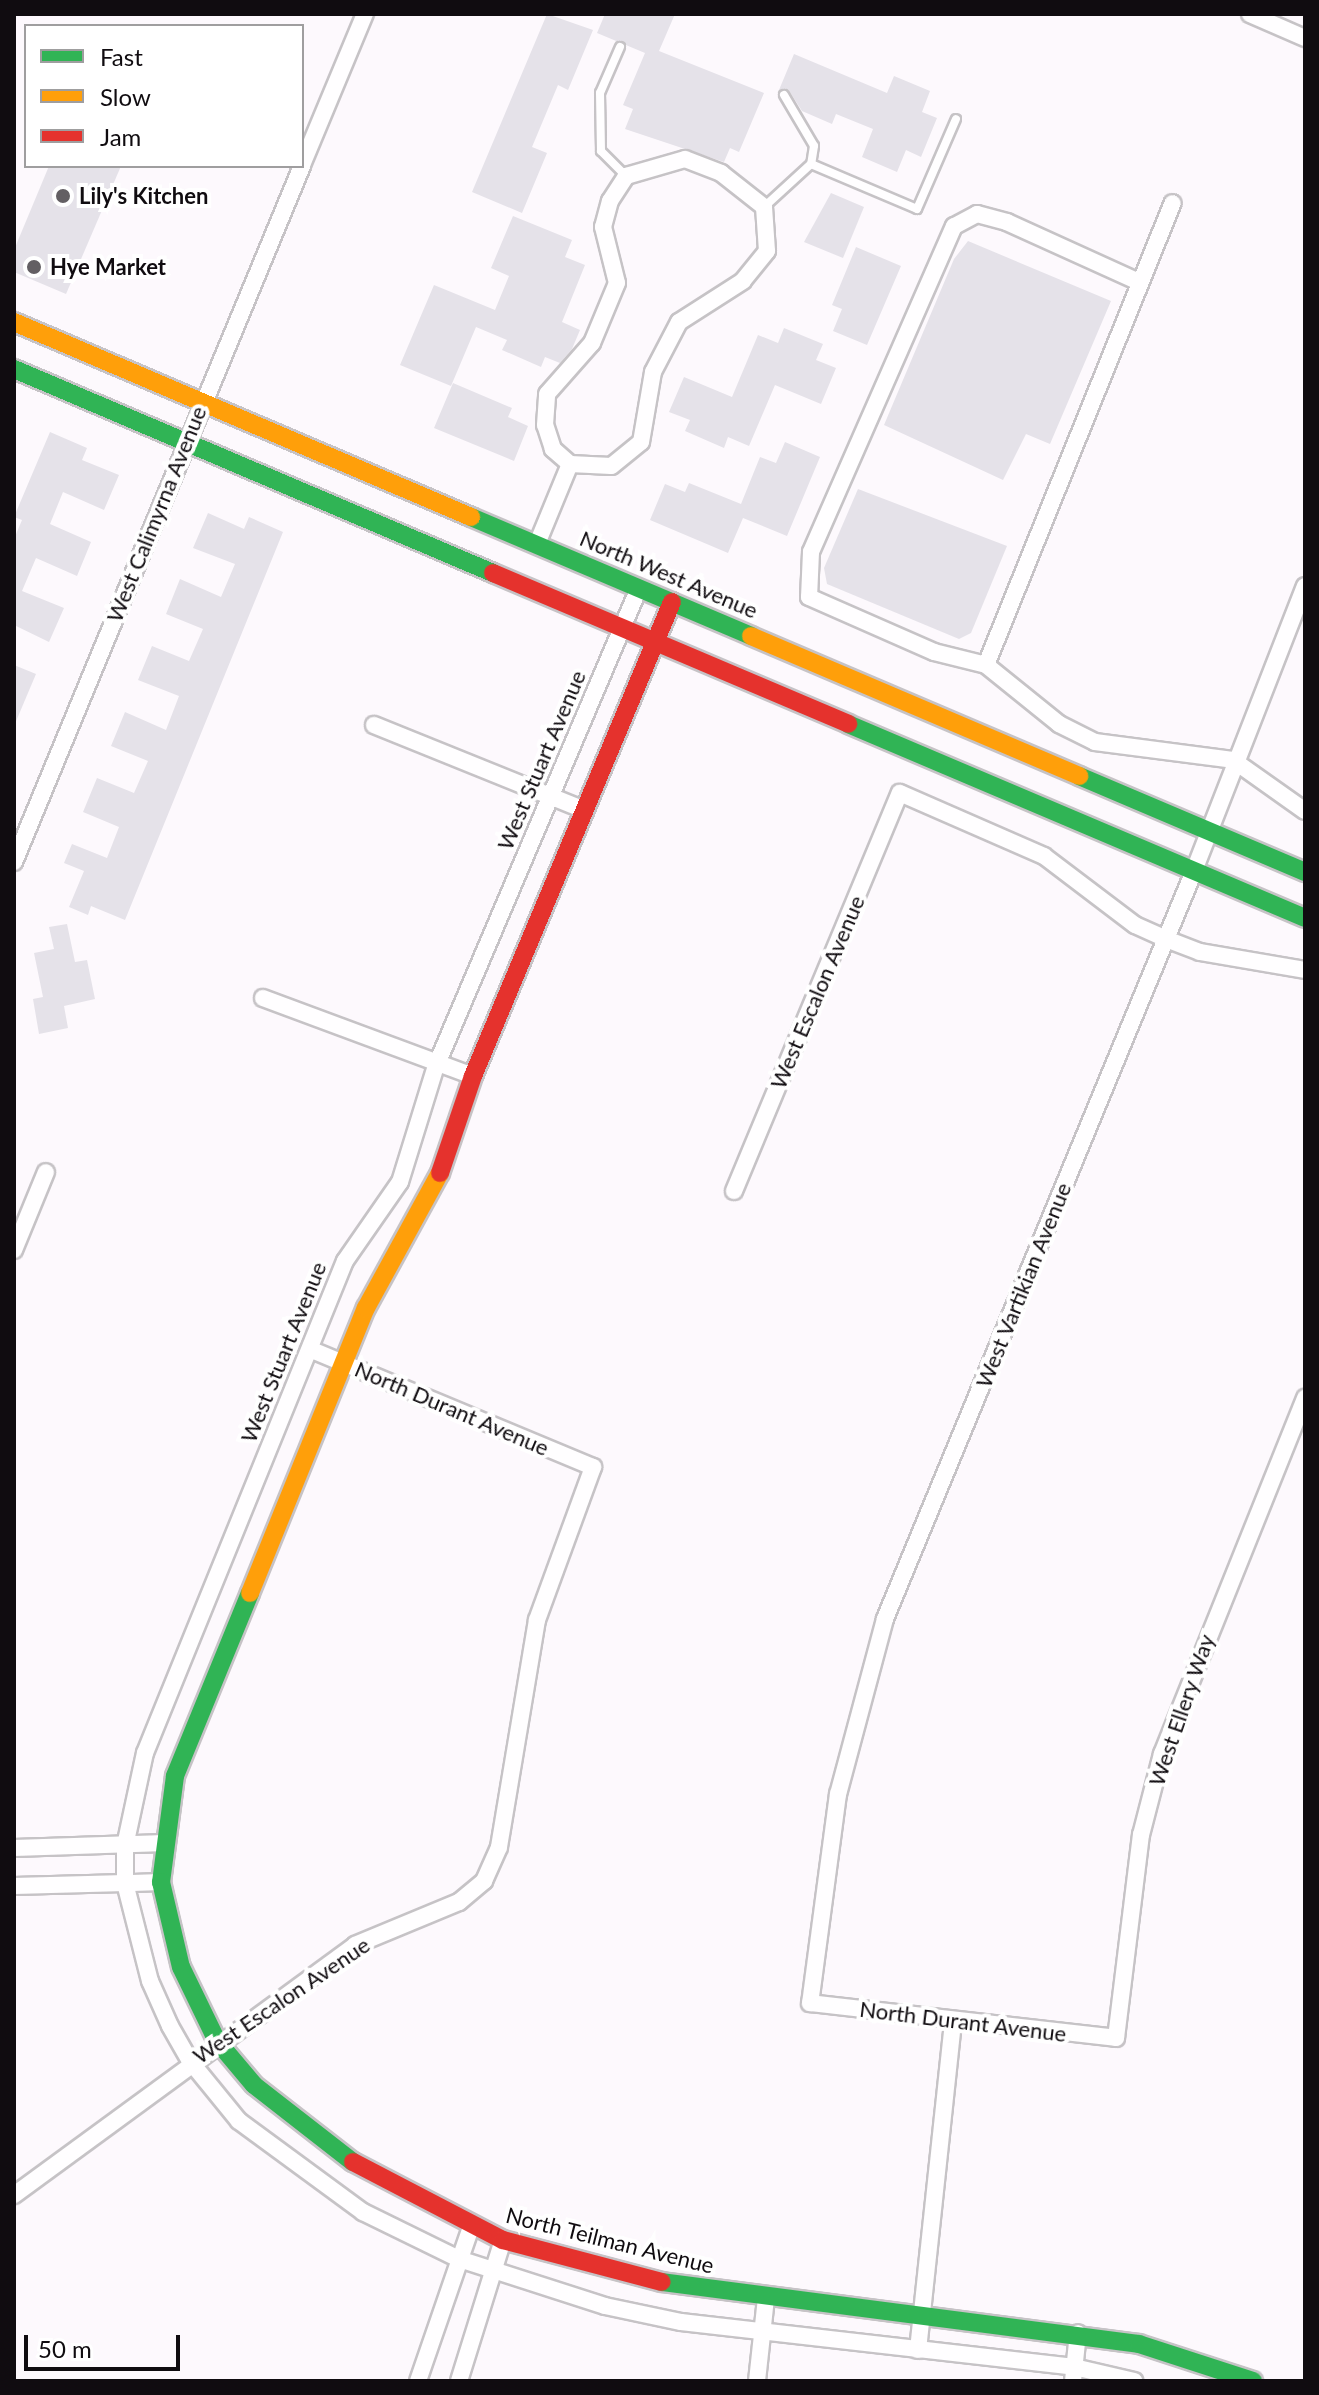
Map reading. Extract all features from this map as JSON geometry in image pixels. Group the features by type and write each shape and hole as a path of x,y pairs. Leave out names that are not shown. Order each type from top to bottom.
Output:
{"main road":[{"name":"North West Avenue","path":"14,322 1305,872"},
{"path":"14,369 624,625 1305,918"},
{"path":"161,1882 175,1776 202,1704 384,1273 422,1215 449,1157 473,1076 672,602"},
{"name":"North Teilman Avenue","path":"161,1882 181,1967 217,2041 254,2085 362,2169 471,2227 503,2240 686,2288 1078,2333 1187,2357 1253,2381"}],"street":[{"name":"West Calimyrna Avenue","path":"304,161 365,14"},
{"path":"1250,14 1305,38"},
{"path":"685,159 721,173 764,207 767,251 743,281 679,322 653,372 641,442 611,466 570,464 553,449 545,425 547,394 592,343 617,283 603,227 626,176 685,159"},
{"name":"West Calimyrna Avenue","path":"14,862 201,403 301,168"},
{"path":"986,665 1173,203"},
{"path":"1139,282 1007,222 977,214 954,226 811,552 809,597 934,652 986,665 1059,724 1095,742 1233,760 1305,811"},
{"path":"537,544 570,464"},
{"name":"West Vartikian Avenue","path":"810,2003 838,1794 885,1619 1194,871 1233,760 1305,586"},
{"name":"West Stuart Avenue","path":"125,1883 125,1846 145,1753 312,1350 345,1261 400,1182 436,1066 639,588"},
{"path":"374,725 584,810"},
{"name":"West Escalon Avenue","path":"734,1191 900,793 1044,856 1135,925 1166,939"},
{"path":"1166,939 1200,952 1305,970"},
{"path":"263,998 436,1066 473,1076"},
{"path":"14,1250 46,1172"},
{"name":"North Durant Avenue","path":"312,1350 593,1467"},
{"name":"West Ellery Way","path":"1116,2038 1141,1835 1162,1754 1305,1398"},
{"name":"West Escalon Avenue","path":"14,2195 217,2041 355,1945 459,1902 484,1881 499,1847 537,1620 593,1467"},
{"path":"14,1848 165,1843"},
{"path":"14,1886 161,1882"},
{"path":"125,1883 150,1981 190,2061 239,2121 304,2174 363,2212 492,2272 605,2306 762,2332 918,2350 1134,2381"},
{"name":"North Durant Avenue","path":"810,2003 1116,2038"},
{"path":"918,2350 953,2020"},
{"path":"418,2381 471,2227"},
{"path":"459,2381 503,2240"},
{"path":"757,2381 766,2298"},
{"path":"1074,2374 1078,2333"}],"lane":[{"path":"620,47 600,93 601,151 626,176"},
{"path":"764,207 811,164 814,146 784,95"},
{"path":"811,164 917,209 956,119"}],"building":[{"path":"547,14 593,30 568,90 558,85 532,147 547,153 522,213 472,192"},
{"path":"605,14 675,14 659,51 764,93 739,152 730,148 724,162 625,129 633,109 623,105 645,53 597,33"},
{"path":"794,54 887,93 894,76 930,91 922,112 937,118 921,157 906,150 897,172 862,157 873,129 836,114 832,124 802,111 788,89 779,90"},
{"path":"48,168 120,168 66,294 14,272 14,250"},
{"path":"831,193 864,207 843,258 804,242"},
{"path":"513,216 572,240 565,257 585,265 562,322 580,330 572,349 560,363 545,357 541,367 502,350 507,340 476,327 451,386 400,365 434,285 495,310 509,276 491,268"},
{"path":"968,241 1111,301 1050,444 1026,434 1003,480 884,425 954,259"},
{"path":"856,247 901,266 867,345 833,331 842,309 832,305"},
{"path":"784,328 823,344 816,360 836,368 821,404 775,385 749,446 728,437 724,448 685,431 690,420 669,412 684,377 732,397 758,335 778,343"},
{"path":"453,383 512,408 508,417 528,426 514,461 434,428"},
{"path":"50,432 87,448 82,460 119,475 104,510 63,492 50,524 91,542 77,576 36,558 22,591 64,608 49,642 14,625 14,539 22,520 14,517"},
{"path":"785,442 820,457 787,536 743,518 728,553 650,520 665,484 685,492 689,483 741,504 760,457 776,463"},
{"path":"858,489 1007,546 971,633 959,639 827,584 824,568"},
{"path":"208,513 244,529 249,517 283,532 125,920 91,906 88,915 69,907 84,871 64,863 72,844 107,858 119,827 83,812 97,778 134,793 148,761 111,746 125,712 166,730 179,696 138,680 152,646 189,661 203,629 166,614 180,579 221,597 235,564 193,548"},
{"path":"14,665 36,674 14,726"},
{"path":"67,924 75,962 87,960 95,999 64,1006 68,1028 39,1034 33,999 43,997 34,953 54,949 49,927"}],"traffic: fast":[{"path":"14,369 493,573"},
{"path":"471,517 751,636"},
{"path":"848,724 1305,918"},
{"path":"1079,776 1305,872"},
{"path":"250,1593 175,1776 161,1882 181,1967 217,2041 254,2085 353,2162"},
{"path":"662,2282 1139,2344 1253,2381"}],"traffic: slow":[{"path":"14,322 471,517"},
{"path":"751,636 1079,776"},
{"path":"250,1593 366,1308 440,1173"}],"traffic: jam":[{"path":"493,573 848,724"},
{"path":"440,1173 473,1076 672,602"},
{"path":"353,2162 503,2240 662,2282"}],"place":[{"name":"Lily's Kitchen","path":"63,196"},
{"name":"Hye Market","path":"34,267"}]}
